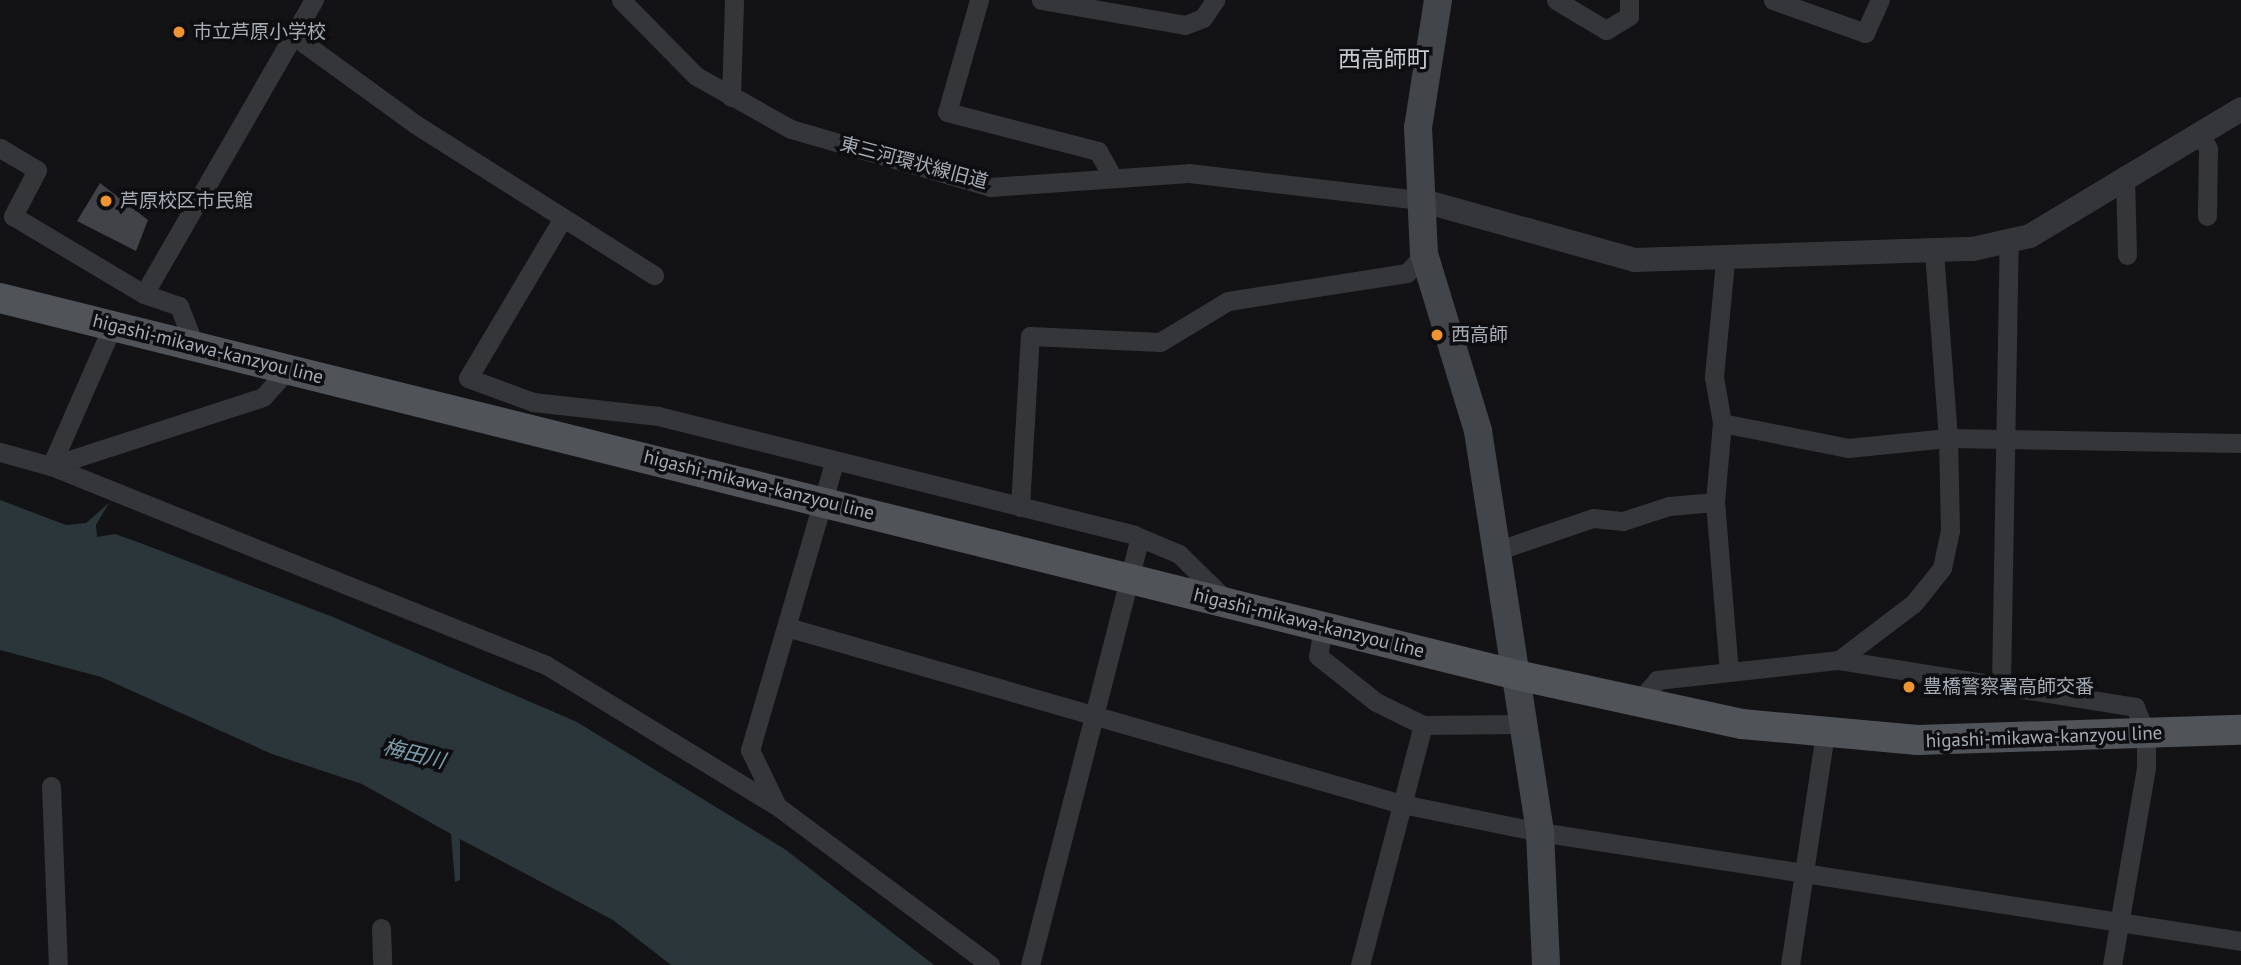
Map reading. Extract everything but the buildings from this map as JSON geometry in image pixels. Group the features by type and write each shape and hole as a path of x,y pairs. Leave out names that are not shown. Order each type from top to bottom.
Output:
{"main road":[{"path":"1438,0 1418,127 1424,254 1478,431 1540,832 1546,965"},
{"name":"higashi-mikawa-kanzyou line","path":"0,298 194,344 1517,675 1639,701 1825,734 2005,741 2241,730"}],"street":[{"path":"144,294 314,0"},
{"name":"東三河環状線旧道","path":"621,0 696,76 791,129 990,187 1112,176 1189,173 1420,200"},
{"path":"731,97 734,0"},
{"path":"979,0 947,112 1098,151 1112,176"},
{"path":"1041,0 1185,25 1203,18 1215,0"},
{"path":"1556,0 1606,30 1629,16 1629,0"},
{"path":"1773,0 1865,33 1880,0"},
{"path":"294,36 415,124 654,275"},
{"path":"1420,200 1609,255 1725,262 2009,243 2241,109"},
{"path":"2200,133 2208,149 2207,216"},
{"path":"0,148 37,170 13,216 144,294 179,306 194,344"},
{"path":"2125,175 2127,255"},
{"path":"563,218 468,378 533,402 658,416 1140,538 1179,554 1227,602"},
{"path":"2001,685 2009,243"},
{"path":"1839,660 1914,603 1942,568 1950,531 1948,438 1934,250"},
{"path":"1020,507 1030,336 1160,342 1228,301 1407,273 1424,254"},
{"path":"1725,262 1714,377 1722,423 1715,502 1729,671"},
{"path":"51,466 113,325"},
{"path":"51,466 264,397 288,369"},
{"path":"1722,423 1848,448 1948,438 2241,443"},
{"path":"0,452 51,466 546,665 777,806 990,965"},
{"path":"777,806 750,750 834,462"},
{"path":"1496,551 1593,518 1623,521 1669,506 1715,502"},
{"path":"1030,965 1094,714 1133,580 1140,538"},
{"path":"1323,626 1318,656 1376,702 1423,725 1522,723"},
{"path":"788,627 1402,804 1540,832 2241,941"},
{"path":"1639,701 1657,680 1839,660 2135,707 2146,734 2112,965"},
{"path":"1360,965 1423,725"},
{"path":"1790,965 1825,734"},
{"path":"51,786 58,965"},
{"path":"381,928 382,965"}],"water":[{"name":"梅田川","path":"0,500 66,525 86,523 109,503 96,525 97,537 115,534 333,617 577,722 786,850 934,965 671,965 613,920 460,839 460,880 455,882 451,834 362,784 272,754 101,677 0,650"}],"place":[{"name":"市立芦原小学校","path":"179,32"},
{"name":"芦原校区市民館","path":"106,201"},
{"name":"西高師","path":"1437,335"},
{"name":"豊橋警察署高師交番","path":"1909,687"}],"district":[{"name":"西高師町","path":"1384,59"}]}
